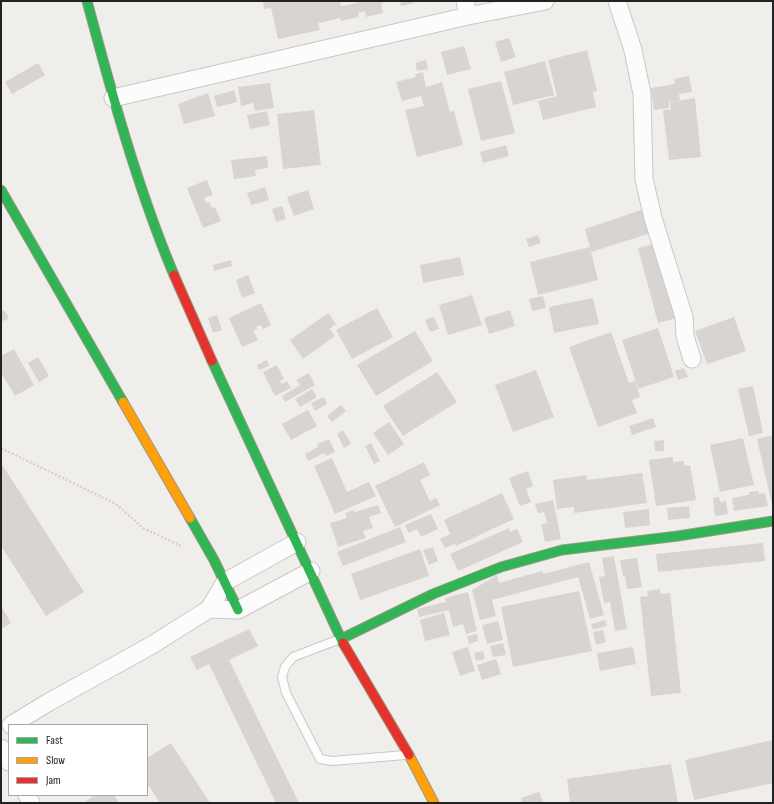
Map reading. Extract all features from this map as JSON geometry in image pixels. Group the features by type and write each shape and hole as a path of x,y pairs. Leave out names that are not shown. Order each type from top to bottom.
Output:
{"street":[{"path":"87,1 113,98 156,232 199,334 311,571 341,639 409,755 434,803"},
{"path":"113,98 467,9 545,1"},
{"path":"617,1 633,50 642,94 644,179 656,232 684,317 685,336 692,359"},
{"path":"1,190 214,560 238,610"},
{"path":"341,639 433,594 488,572 562,550 678,536 773,521"},
{"path":"13,724 49,702 152,645 209,609 225,582 297,542"},
{"path":"209,609 238,610 311,571"},
{"path":"1,748 8,760"}],"lane":[{"path":"341,639 293,657 285,667 282,677 286,693 320,759 332,761 409,755"}],"path":[{"path":"1,448 116,504 143,528 182,546"}],"building":[{"path":"263,1 340,1 341,6 357,3 357,1 385,2 381,3 383,13 366,17 365,11 358,13 359,17 341,21 340,18 318,23 320,30 278,39 271,8 264,9"},
{"path":"400,1 414,1 414,3 401,6"},
{"path":"509,38 516,57 501,62 495,42"},
{"path":"464,46 471,69 447,75 441,52"},
{"path":"587,50 597,91 593,92 596,107 543,120 538,101 557,96 548,60"},
{"path":"426,60 428,69 417,71 415,63"},
{"path":"545,61 554,95 513,105 504,72"},
{"path":"38,63 45,75 12,94 5,82"},
{"path":"423,72 426,87 442,82 450,112 454,111 463,145 417,157 405,110 424,106 421,96 402,101 396,82 416,77 415,74"},
{"path":"689,76 692,92 679,94 680,100 669,102 669,108 654,110 651,88 675,84 674,79"},
{"path":"501,81 515,133 481,141 468,89"},
{"path":"270,83 274,108 255,111 253,103 241,106 238,87"},
{"path":"234,90 237,102 217,107 214,96"},
{"path":"208,93 215,116 184,124 178,104"},
{"path":"695,98 701,157 669,160 663,110 671,110 670,102"},
{"path":"314,110 321,165 283,169 277,114"},
{"path":"267,111 270,125 250,129 247,115"},
{"path":"506,145 509,156 483,163 480,152"},
{"path":"267,156 268,168 255,170 256,176 234,179 231,160"},
{"path":"207,180 213,195 204,198 206,203 209,202 212,208 215,207 221,221 203,228 187,188"},
{"path":"265,187 269,200 251,205 247,193"},
{"path":"308,190 314,209 294,216 287,197"},
{"path":"282,206 286,219 276,222 272,209"},
{"path":"644,209 651,233 591,252 598,280 538,295 530,262 590,247 585,229"},
{"path":"538,235 541,243 529,247 526,239"},
{"path":"658,243 677,318 658,323 638,248"},
{"path":"460,257 464,275 423,283 420,265"},
{"path":"231,260 232,266 214,271 213,265"},
{"path":"248,275 255,293 242,298 236,280"},
{"path":"472,295 482,325 448,335 439,305"},
{"path":"543,296 546,308 532,311 529,299"},
{"path":"593,298 599,324 554,333 549,307"},
{"path":"261,303 271,325 263,329 261,325 256,327 257,329 253,331 258,340 242,347 229,318"},
{"path":"377,308 393,337 352,359 336,330"},
{"path":"4,310 9,318 1,322 1,311"},
{"path":"510,310 515,326 489,334 484,318"},
{"path":"328,313 336,324 329,329 335,336 303,359 290,340"},
{"path":"217,315 222,330 213,333 208,318"},
{"path":"434,317 439,329 430,332 425,320"},
{"path":"734,317 746,351 707,364 695,331"},
{"path":"658,328 674,377 638,389 622,340"},
{"path":"415,331 433,361 376,396 357,365"},
{"path":"611,332 629,383 635,381 640,397 632,400 637,413 598,427 569,347"},
{"path":"14,349 34,385 15,396 1,372 1,356"},
{"path":"38,357 49,376 39,382 28,363"},
{"path":"267,360 269,366 259,370 257,365"},
{"path":"277,365 284,379 280,381 282,384 287,381 291,388 275,396 263,372"},
{"path":"684,368 688,377 678,380 675,371"},
{"path":"536,370 554,417 513,432 495,385"},
{"path":"437,372 457,402 403,436 383,406"},
{"path":"309,373 315,385 285,402 282,396 300,385 296,380"},
{"path":"753,386 763,433 749,436 738,389"},
{"path":"312,389 317,397 300,407 295,399"},
{"path":"324,397 327,404 315,411 311,403"},
{"path":"341,405 346,411 332,422 327,416"},
{"path":"308,410 317,426 291,440 282,424"},
{"path":"653,418 656,427 632,435 629,426"},
{"path":"389,422 404,444 388,455 373,433"},
{"path":"343,430 351,444 344,448 337,434"},
{"path":"773,435 773,505 772,505 757,439"},
{"path":"743,438 754,485 720,492 710,445"},
{"path":"329,439 335,452 326,456 324,453 308,461 305,454 318,447 317,444"},
{"path":"664,440 664,451 655,451 654,441"},
{"path":"371,443 380,461 374,464 365,446"},
{"path":"673,457 673,462 684,461 685,466 690,465 696,500 656,506 649,460"},
{"path":"332,458 347,492 369,482 376,496 335,514 314,466"},
{"path":"424,462 430,475 420,480 430,501 436,498 440,505 395,527 375,486"},
{"path":"1,463 84,592 46,616 1,546"},
{"path":"528,471 533,486 526,489 531,502 520,506 509,478"},
{"path":"642,473 647,503 574,513 574,507 557,509 553,480 586,475 587,480"},
{"path":"758,491 759,494 765,493 768,506 734,511 732,498 749,495 749,492"},
{"path":"502,493 514,519 456,546 455,544 445,548 440,539 450,534 444,520"},
{"path":"719,497 720,502 726,501 728,514 715,516 713,498"},
{"path":"553,500 561,539 545,542 541,524 547,523 544,512 538,513 535,504"},
{"path":"378,505 381,513 369,517 373,528 363,531 366,538 338,547 330,523 347,518 345,513 354,510 355,512"},
{"path":"689,506 690,518 668,520 667,508"},
{"path":"649,509 650,525 625,528 623,512"},
{"path":"431,514 438,529 421,537 417,529 409,533 405,525"},
{"path":"400,527 406,542 343,566 337,552"},
{"path":"509,528 510,532 517,529 523,542 458,571 450,554"},
{"path":"763,543 765,561 658,572 656,554"},
{"path":"433,547 438,561 429,565 423,550"},
{"path":"420,549 429,576 360,600 351,574"},
{"path":"614,556 627,629 615,631 610,602 604,603 599,577 605,576 602,558"},
{"path":"637,558 642,587 627,589 620,560"},
{"path":"589,562 604,615 590,619 578,577 492,600 496,616 480,620 472,590 497,575 499,583 542,571 543,574"},
{"path":"660,589 661,594 670,593 681,693 651,696 640,597 648,596 647,591"},
{"path":"579,591 592,651 513,667 501,607"},
{"path":"468,592 477,631 466,634 463,624 453,627 449,610 419,617 417,609 446,602 445,598"},
{"path":"1,606 11,623 1,629"},
{"path":"444,613 450,635 425,641 420,620"},
{"path":"605,620 607,626 593,630 591,624"},
{"path":"498,621 503,640 487,644 482,625"},
{"path":"249,629 258,646 229,660 299,803 276,803 209,664 197,670 190,657"},
{"path":"603,630 606,642 596,645 593,632"},
{"path":"477,634 478,641 469,644 467,636"},
{"path":"503,643 506,655 493,657 490,646"},
{"path":"468,647 475,671 460,676 452,652"},
{"path":"633,647 636,664 600,671 597,653"},
{"path":"483,651 485,659 476,661 474,653"},
{"path":"496,659 501,674 482,680 477,665"},
{"path":"773,740 773,783 694,800 685,760"},
{"path":"171,743 210,803 160,803 148,785 148,757"},
{"path":"671,764 678,803 570,803 567,779"},
{"path":"539,792 543,803 522,803 521,798"},
{"path":"94,796 115,796 119,803 83,803"}],"traffic: fast":[{"path":"87,1 126,140 148,208 174,275"},
{"path":"1,190 123,402"},
{"path":"212,361 343,643"},
{"path":"190,518 214,560 238,610"},
{"path":"341,639 433,594 501,567 562,550 678,536 773,521"}],"traffic: slow":[{"path":"123,402 190,518"},
{"path":"409,755 434,803"}],"traffic: jam":[{"path":"174,275 212,361"},
{"path":"343,643 409,755"}]}
